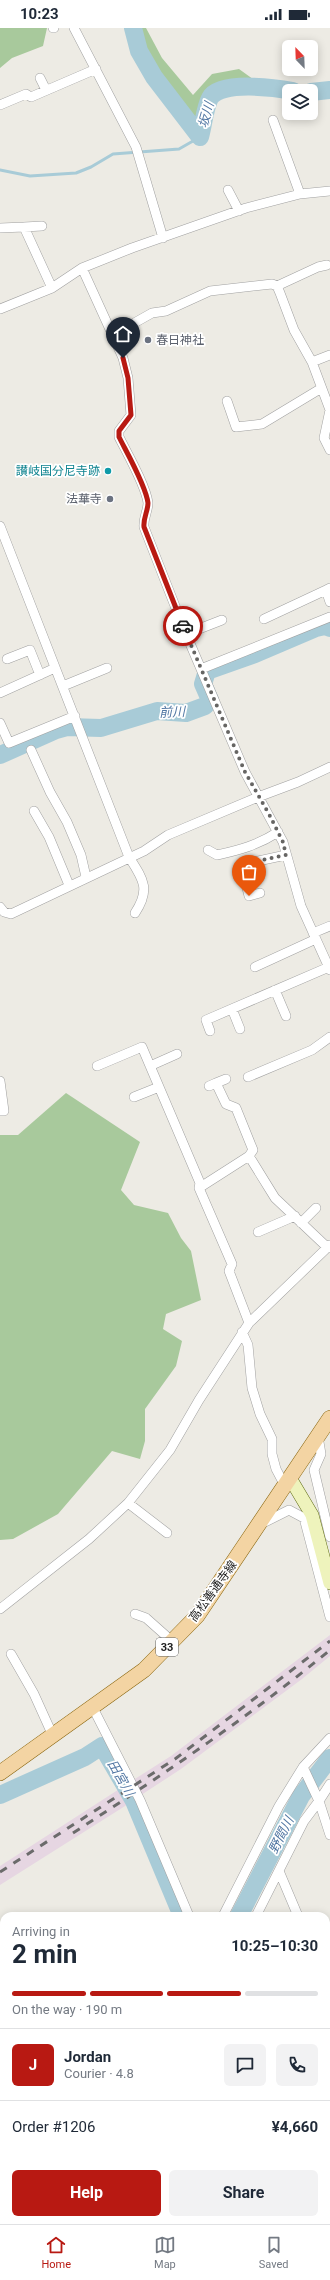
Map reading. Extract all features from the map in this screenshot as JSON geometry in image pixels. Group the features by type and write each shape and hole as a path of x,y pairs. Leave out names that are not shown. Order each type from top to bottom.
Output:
{"main road":[{"name":"高松善通寺線","path":"0,1773 144,1670 172,1642 205,1605 330,1418"},
{"path":"288,1482 312,1515 324,1539 330,1583"}],"street":[{"path":"74,28 136,147 163,238"},
{"path":"0,105 26,94 31,97 96,69"},
{"path":"40,78 46,90"},
{"path":"273,120 274,128 300,194"},
{"path":"228,190 239,211"},
{"path":"0,309 52,288 82,268 163,238 239,211 300,194 330,190"},
{"path":"0,228 42,226"},
{"path":"24,227 52,288"},
{"path":"113,335 152,313 166,310 210,291 272,284 277,286 318,267 327,265"},
{"path":"82,268 123,358 131,415 119,431 119,437 145,493 148,504 143,520 144,527 186,634 245,772 278,832 301,906 329,968 206,1020 210,1031"},
{"path":"277,286 294,330 312,362 320,389 330,410 324,438 330,450"},
{"path":"312,362 330,355"},
{"path":"228,401 236,427 250,427 262,424 320,389"},
{"path":"0,526 129,857 145,887 143,901 135,913"},
{"path":"264,619 328,589 330,602"},
{"path":"201,669 330,617"},
{"path":"186,634 222,620"},
{"path":"7,659 30,650 40,675"},
{"path":"0,693 55,668"},
{"path":"63,686 107,668"},
{"path":"0,723 9,743 74,716"},
{"path":"31,750 50,792 67,822 81,855 86,877"},
{"path":"1,911 11,914 86,877 144,851 168,835 258,797 298,782 330,767"},
{"path":"34,811 49,837 69,886"},
{"path":"208,850 217,855 244,849 261,843 278,832"},
{"path":"260,893 249,896 244,876 253,862 286,855"},
{"path":"255,968 330,926"},
{"path":"275,990 286,1016"},
{"path":"232,1009 240,1029"},
{"path":"248,1077 312,1050 330,1037"},
{"path":"97,1066 142,1047 200,1183 199,1188 232,1264 229,1271 249,1323"},
{"path":"150,1066 177,1054"},
{"path":"199,1188 249,1156 253,1150 236,1108 226,1104 213,1085 226,1079"},
{"path":"0,1081 4,1111 0,1111"},
{"path":"134,1097 159,1086"},
{"path":"0,1609 89,1539 128,1503 170,1450 199,1400 249,1323 329,1247 275,1198 249,1156"},
{"path":"258,1232 298,1219 316,1208"},
{"path":"242,1332 248,1345 252,1388 260,1414 272,1439 272,1454 276,1469 288,1482"},
{"path":"318,1436 321,1454 314,1470 324,1539"},
{"path":"128,1503 167,1533"},
{"path":"260,1524 289,1510 304,1518 330,1617"},
{"path":"135,1614 146,1618 172,1642"},
{"path":"11,1654 34,1694 53,1736"},
{"path":"92,1708 140,1800 187,1912"},
{"path":"225,1912 279,1806 304,1768 330,1738"},
{"path":"304,1768 318,1799 330,1835"},
{"path":"258,1912 304,1821 330,1784"},
{"path":"279,1871 296,1912"}],"shaded area":[{"path":"330,1635 330,1656 302,1679 181,1769 135,1799 134,1797 133,1801 0,1885 0,1866 124,1786 126,1789 129,1787 127,1784 171,1756"}],"green space":[{"path":"0,28 47,28 43,46 12,58 0,68"},
{"path":"140,28 146,28 162,58 193,95 212,74 239,69 257,82 224,85 210,90 199,127 171,93 154,69 143,42"},
{"path":"66,1093 140,1142 121,1190 134,1205 168,1213 181,1238 191,1251 201,1300 166,1314 163,1329 182,1341 176,1366 145,1409 145,1441 140,1459 112,1451 58,1514 13,1539 0,1540 0,1135 18,1135"}],"waterway":[{"name":"坂川","path":"133,28 139,51 154,77 200,137 208,102 216,92 236,87 262,87 282,89"},
{"name":"坂川","path":"318,91 330,90"},
{"path":"0,170 30,176 76,173 91,167 113,154 179,149 200,137"},
{"name":"前川","path":"0,755 56,730 67,727 101,728 157,711 186,713 205,706 210,700 203,684 207,671 255,654 316,628 325,626 330,628"},
{"name":"田宮川","path":"0,1795 85,1757 102,1746 134,1801 180,1912"},
{"name":"野間川","path":"241,1912 301,1796 330,1758"}],"railway":[{"path":"0,1872 175,1759 330,1641"},
{"path":"73,1833 204,1745 268,1699 330,1650"}],"way so far":[{"path":"183,626 245,772 283,842 286,855 253,862 244,876 249,896"}],"place":[{"name":"春日神社","path":"148,340"},
{"name":"讃岐国分尼寺跡","path":"108,471"},
{"name":"法華寺","path":"110,499"}],"route":[{"path":"123,358 128,378 131,415 122,425 119,431 119,437 145,493 148,504 143,520 144,527 183,626"}]}
